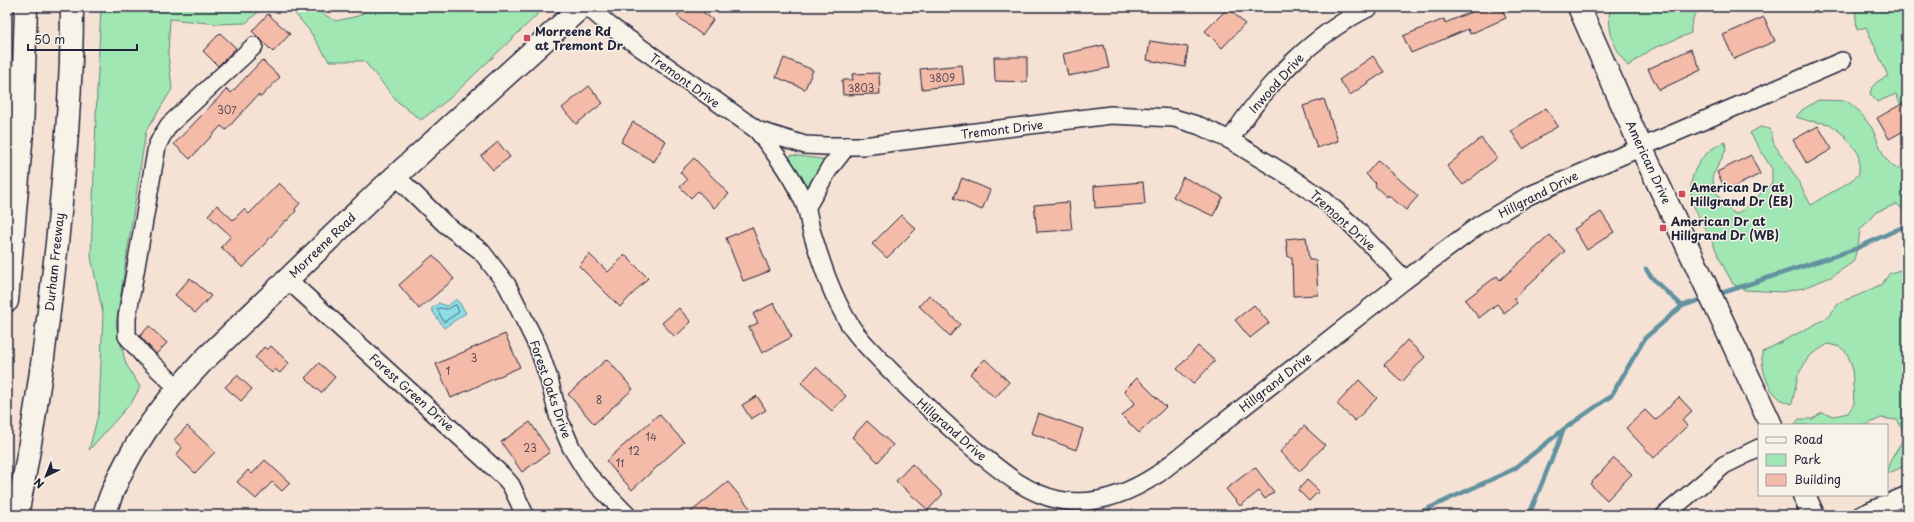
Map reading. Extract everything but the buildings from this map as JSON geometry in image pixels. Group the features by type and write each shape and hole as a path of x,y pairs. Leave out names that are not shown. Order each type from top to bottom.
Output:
{"main road":[{"path":"7,301 22,132 26,7"},
{"name":"Durham Freeway","path":"17,515 36,409 51,298 68,123 72,65 72,7"},
{"name":"Morreene Road","path":"106,514 121,473 138,440 161,408 178,388 229,334 287,279 396,176 580,7"},
{"name":"American Drive","path":"1579,7 1641,147 1771,424"},
{"path":"1804,496 1813,515"}],"street":[{"name":"Tremont Drive","path":"588,7 610,26 757,130 805,144 847,146 905,141 1111,115 1174,118 1200,126 1230,140 1323,199 1354,227 1405,280"},
{"name":"Inwood Drive","path":"1230,140 1254,106 1293,60 1337,27 1370,7"},
{"path":"178,388 143,355 127,336 127,318 157,146 170,125 254,46"},
{"name":"Hillgrand Drive","path":"757,130 777,155 806,208 811,231 828,284 851,326 869,348 937,417 1005,474 1025,487 1043,496 1079,502 1104,499 1126,492 1153,477 1405,280 1479,225 1528,196 1842,61"},
{"path":"806,208 829,169 847,146"},
{"name":"Forest Oaks Drive","path":"396,176 445,224 481,251 507,285 538,347 549,379 559,419 571,446 589,476 627,515"},
{"name":"Forest Green Drive","path":"287,279 504,477 511,484 525,515"},
{"path":"1665,515 1724,466 1758,449"},
{"path":"1861,515 1907,494"}],"green space":[{"path":"101,7 264,7 246,23 217,24 170,19 168,53 172,89 146,131 116,325 126,364 140,387 132,402 89,450 99,411 103,314 91,257"},
{"path":"269,7 310,7 336,21 358,16 371,7 539,7 540,12 449,99 421,120 398,102 364,61 329,61 309,30 290,8"},
{"path":"1610,7 1713,7 1703,10 1696,15 1692,22 1691,33 1652,49 1628,66 1615,46 1610,24"},
{"path":"1855,7 1907,7 1907,120 1896,94 1877,102 1870,94 1874,85 1878,81 1888,76 1866,27 1857,30"},
{"path":"1818,100 1847,101 1859,111 1872,128 1885,158 1895,168 1907,168 1907,214 1897,204 1876,212 1860,230 1858,246 1853,262 1831,277 1803,288 1783,292 1745,290 1733,284 1695,209 1691,189 1695,169 1700,160 1707,153 1725,142 1726,150 1712,177 1715,188 1723,203 1736,214 1744,209 1772,183 1772,169 1750,133 1760,127 1770,129 1774,144 1796,177 1811,205 1848,183 1859,174 1859,154 1845,136 1830,124 1809,121 1796,117 1802,110"},
{"path":"791,155 821,159 824,163 809,187 805,187 790,161 789,157"},
{"path":"1907,268 1907,465 1888,474 1888,467 1903,435 1897,420 1881,418 1868,424 1795,424 1799,419 1812,419 1822,413 1834,416 1848,413 1854,404 1852,367 1847,353 1840,347 1828,344 1809,356 1798,375 1792,404 1778,397 1768,384 1763,368 1762,352 1827,318 1840,302 1882,284 1890,273"}],"water":[{"path":"457,299 466,313 444,328 431,309 439,303 447,306"}],"waterway":[{"path":"1716,295 1855,249 1907,225"},
{"path":"1646,269 1658,284 1682,306"},
{"path":"1414,515 1514,469 1564,429 1611,396 1645,338 1682,306 1705,298"},
{"path":"1529,515 1564,429"}],"place":[{"name":"Morreene Rd at Tremont Dr","path":"527,38"},
{"name":"American Dr at Hillgrand Dr (EB)","path":"1682,194"},
{"name":"American Dr at Hillgrand Dr (WB)","path":"1663,228"}]}
